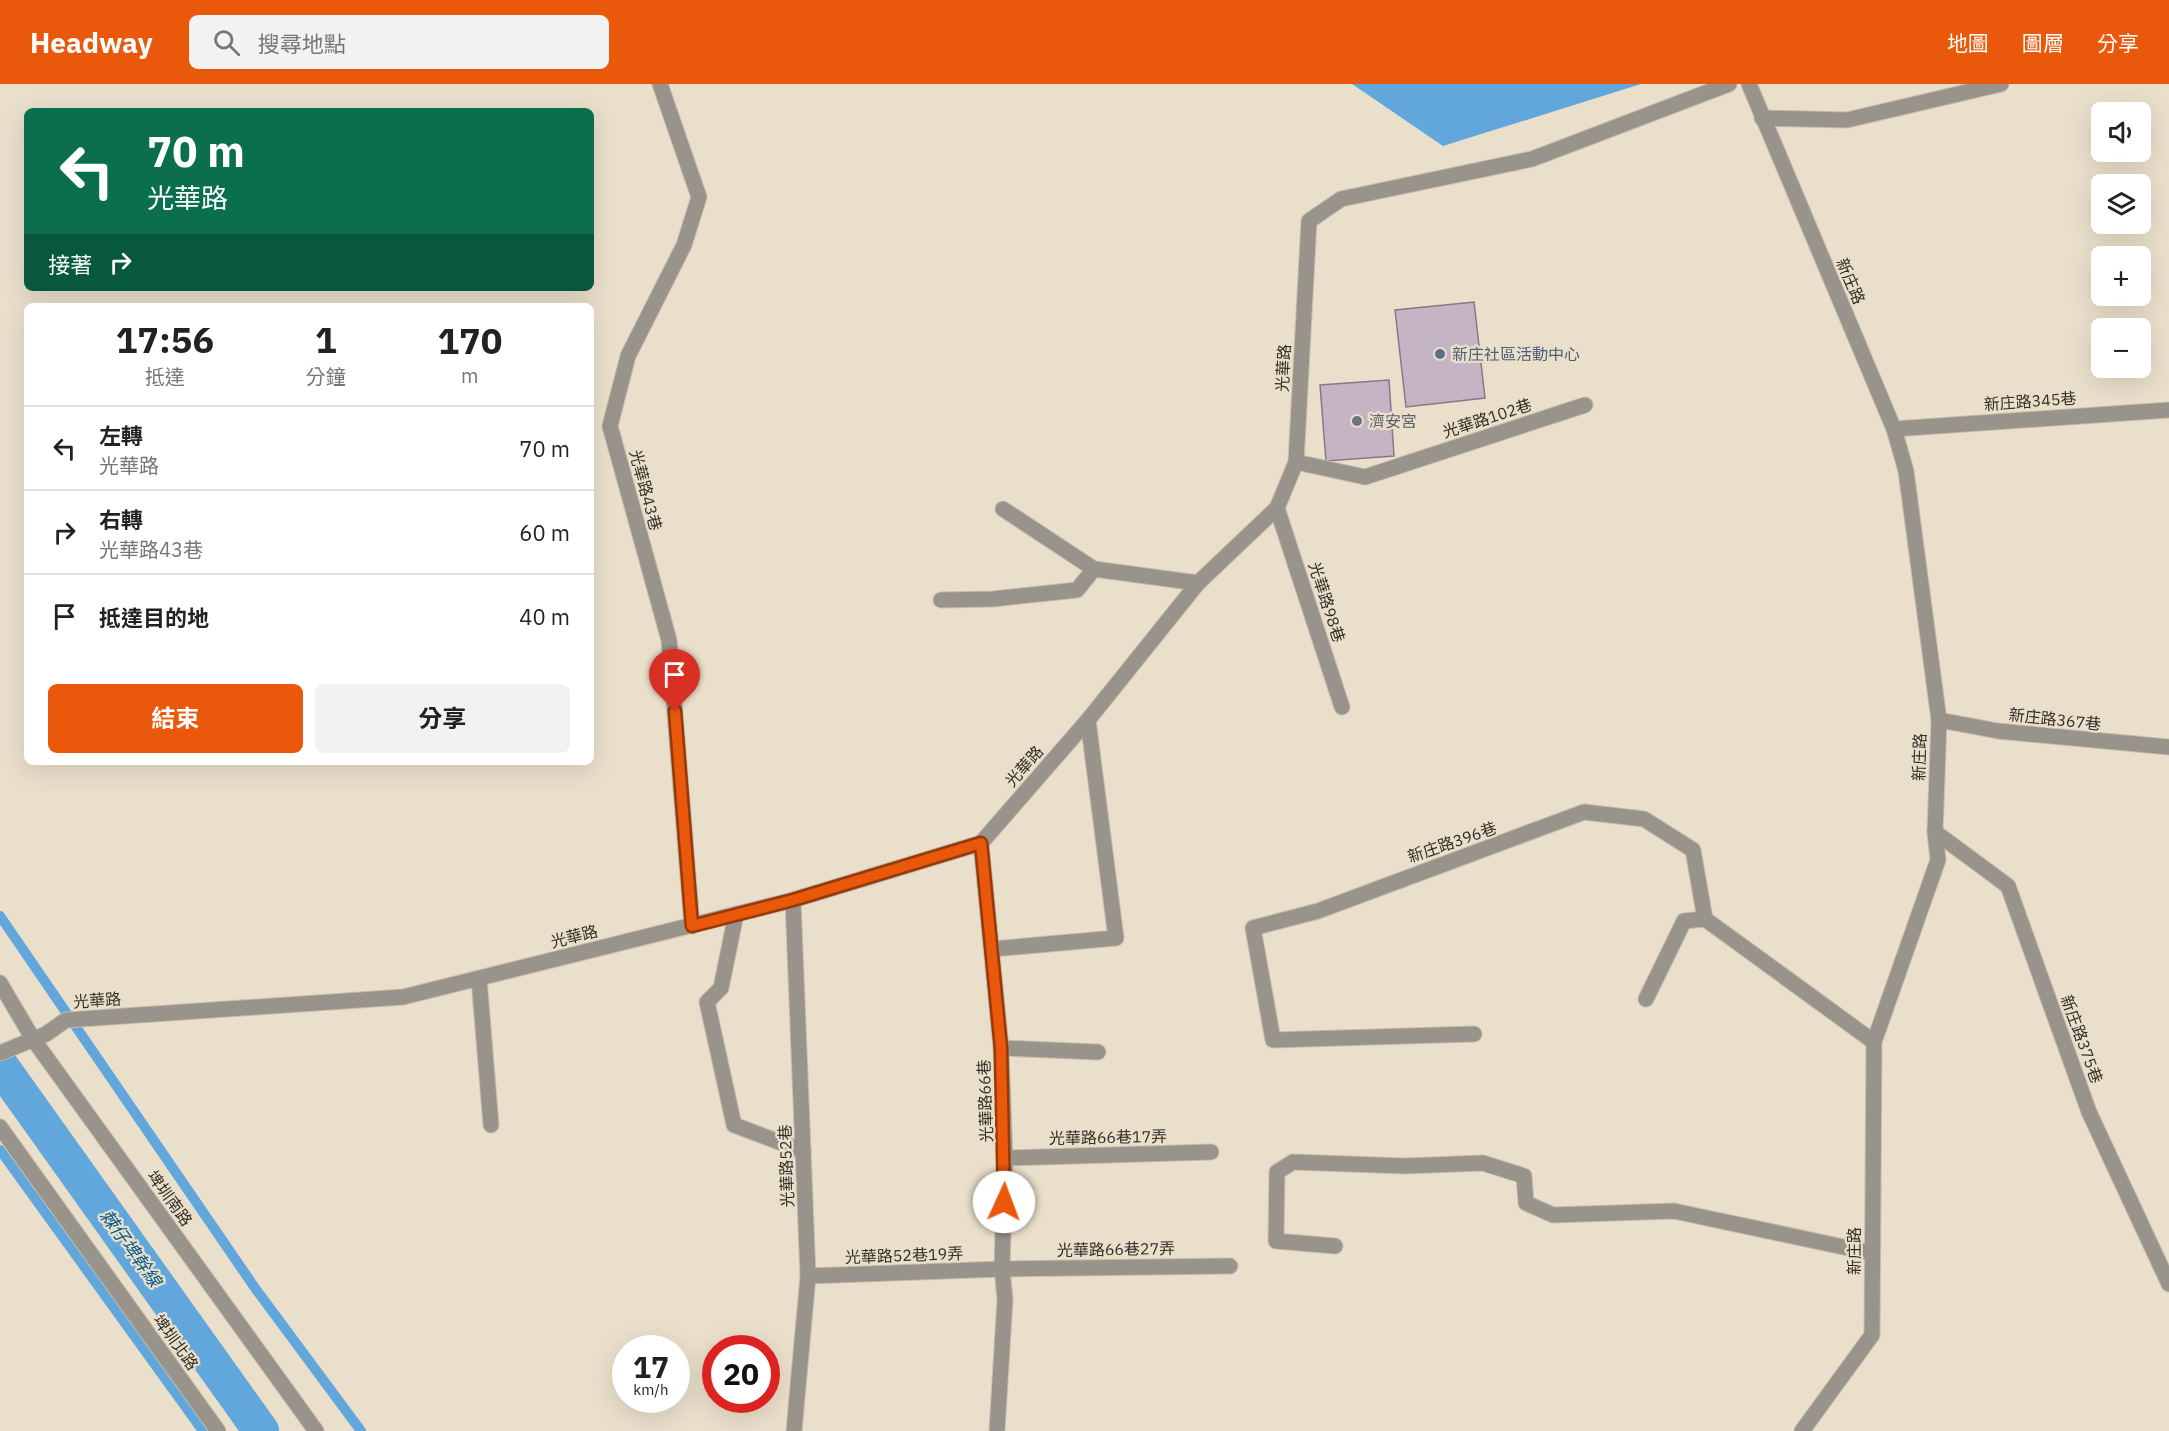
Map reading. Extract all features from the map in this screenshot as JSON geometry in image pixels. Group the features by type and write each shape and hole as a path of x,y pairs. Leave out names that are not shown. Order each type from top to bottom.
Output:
{"street":[{"name":"光華路43巷","path":"660,84 699,197 684,245 628,356 610,426 669,640 692,926"},
{"name":"光華路","path":"0,1053 33,1039 66,1020 403,997 793,900 981,843 1088,720 1198,583 1277,508 1296,462 1309,221 1341,199 1532,159 1729,84"},
{"name":"新庄路","path":"1749,84 1894,429 1906,471 1939,720 1935,832 1938,860 1874,1042 1872,1335 1802,1431"},
{"path":"1762,118 1847,120 1940,92 2001,84"},
{"name":"光華路102巷","path":"1296,462 1365,477 1585,405"},
{"name":"新庄路345巷","path":"1894,429 2169,410"},
{"name":"光華路98巷","path":"1277,508 1342,707"},
{"path":"1003,509 1094,568 1198,583"},
{"path":"941,600 993,598 1077,590 1094,568"},
{"path":"992,949 1116,938 1088,720"},
{"name":"新庄路367巷","path":"1939,720 1998,731 2169,747"},
{"name":"新庄路396巷","path":"1474,1034 1273,1040 1253,928 1318,911 1584,812 1644,819 1693,850 1705,919"},
{"name":"新庄路375巷","path":"1935,832 2008,886 2089,1112 2169,1284"},
{"name":"光華路66巷","path":"981,843 1001,1048 1005,1158 1002,1269 1005,1299 997,1431"},
{"name":"光華路52巷","path":"793,900 808,1276 794,1431"},
{"path":"736,914 721,988 707,1002 734,1125 804,1151"},
{"path":"1646,999 1684,921 1705,919 1874,1042"},
{"path":"480,979 491,1125"},
{"name":"埤圳南路","path":"0,982 33,1039 316,1431"},
{"path":"1001,1048 1098,1052"},
{"name":"埤圳北路","path":"0,1127 218,1431"},
{"name":"光華路66巷17弄","path":"1005,1158 1211,1152"},
{"path":"1335,1246 1276,1241 1277,1172 1293,1162 1405,1166 1483,1163 1524,1176 1526,1203 1553,1215 1674,1211 1872,1253"},
{"name":"光華路66巷27弄","path":"1002,1269 1230,1266"},
{"name":"光華路52巷19弄","path":"808,1276 1002,1269"}],"water":[{"path":"1352,84 1641,84 1443,146"}],"building":[{"name":"新庄社區活動中心","path":"1474,302 1485,398 1406,407 1395,310"},
{"name":"濟安宮","path":"1389,380 1394,456 1326,461 1320,385"}],"waterway":[{"path":"0,916 255,1288 361,1431"},
{"name":"棘仔埤幹線","path":"0,1065 261,1431"},
{"path":"0,1150 203,1431"}],"place":[{"name":"新庄社區活動中心","path":"1440,354"},
{"name":"濟安宮","path":"1357,421"}],"route":[{"path":"675,711 692,926 793,900 981,843 1001,1048 1005,1158 1004,1202"}]}
